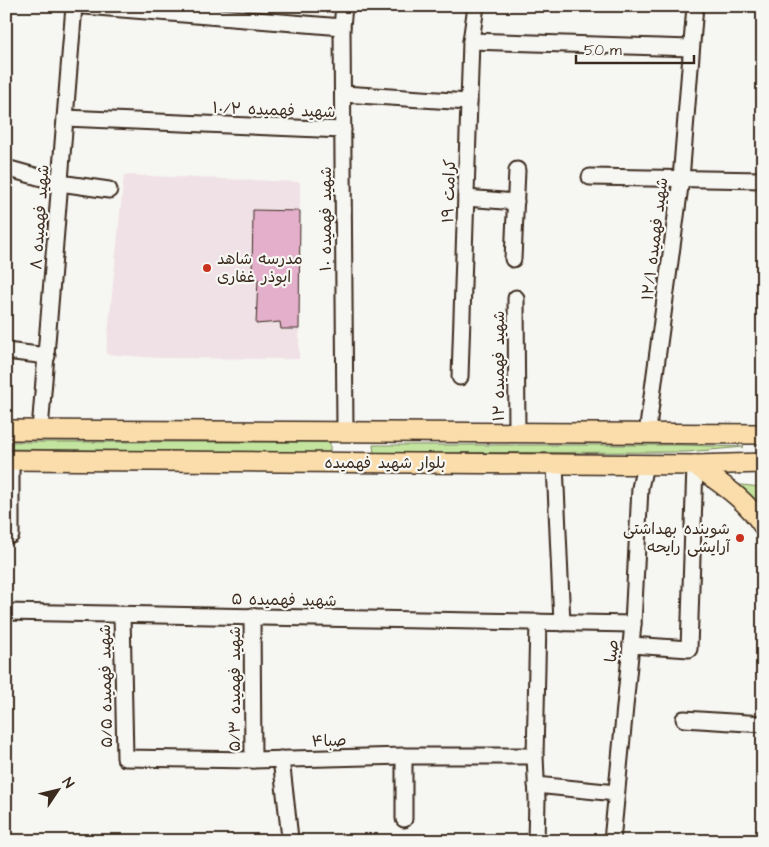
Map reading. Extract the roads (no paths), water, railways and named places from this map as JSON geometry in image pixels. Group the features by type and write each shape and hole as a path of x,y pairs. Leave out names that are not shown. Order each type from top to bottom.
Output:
{"main road":[{"path":"732,434 748,424 763,424"},
{"name":"بلوار شهید فهمیده","path":"6,430 763,434"},
{"name":"بلوار شهید فهمیده","path":"8,460 645,465 763,463"},
{"path":"695,465 735,494 754,512 763,526"}],"street":[{"name":"شهید فهمیده ۸","path":"40,430 74,6"},
{"path":"85,6 176,10 200,15 342,26"},
{"name":"شهید فهمیده ۱۰","path":"344,6 342,26 345,431"},
{"name":"کرامت ۱۹","path":"460,377 471,41 476,6"},
{"name":"شهید فهمیده ۱۲/۱","path":"648,434 681,179 695,6"},
{"path":"471,41 691,48"},
{"path":"343,94 469,102"},
{"name":"شهید فهمیده ۱۰/۲","path":"65,118 343,130"},
{"path":"6,168 60,183 109,190"},
{"path":"513,259 517,170"},
{"path":"590,176 763,180"},
{"path":"466,198 516,202"},
{"name":"شهید فهمیده ۱۲","path":"516,298 517,433"},
{"path":"6,351 47,356"},
{"path":"8,460 11,535"},
{"path":"555,464 562,623"},
{"name":"صبا","path":"612,841 633,624 640,488 645,465"},
{"path":"631,645 688,649 695,465"},
{"name":"شهید فهمیده ۵","path":"6,612 633,624"},
{"name":"شهید فهمیده ۵/۵","path":"122,614 125,758"},
{"name":"شهید فهمیده ۵/۳","path":"252,616 253,760"},
{"path":"536,841 535,756 538,622"},
{"path":"684,719 763,724"},
{"path":"404,756 404,819"},
{"name":"صبا۴","path":"125,758 281,760 404,756 535,756"},
{"path":"281,760 290,838"},
{"path":"536,786 616,793"}],"place":[{"name":"مدرسه شاهد ابوذر غفاری","path":"207,268"},
{"name":"شوینده بهداشتی آرایشی رایحه","path":"740,538"}]}
